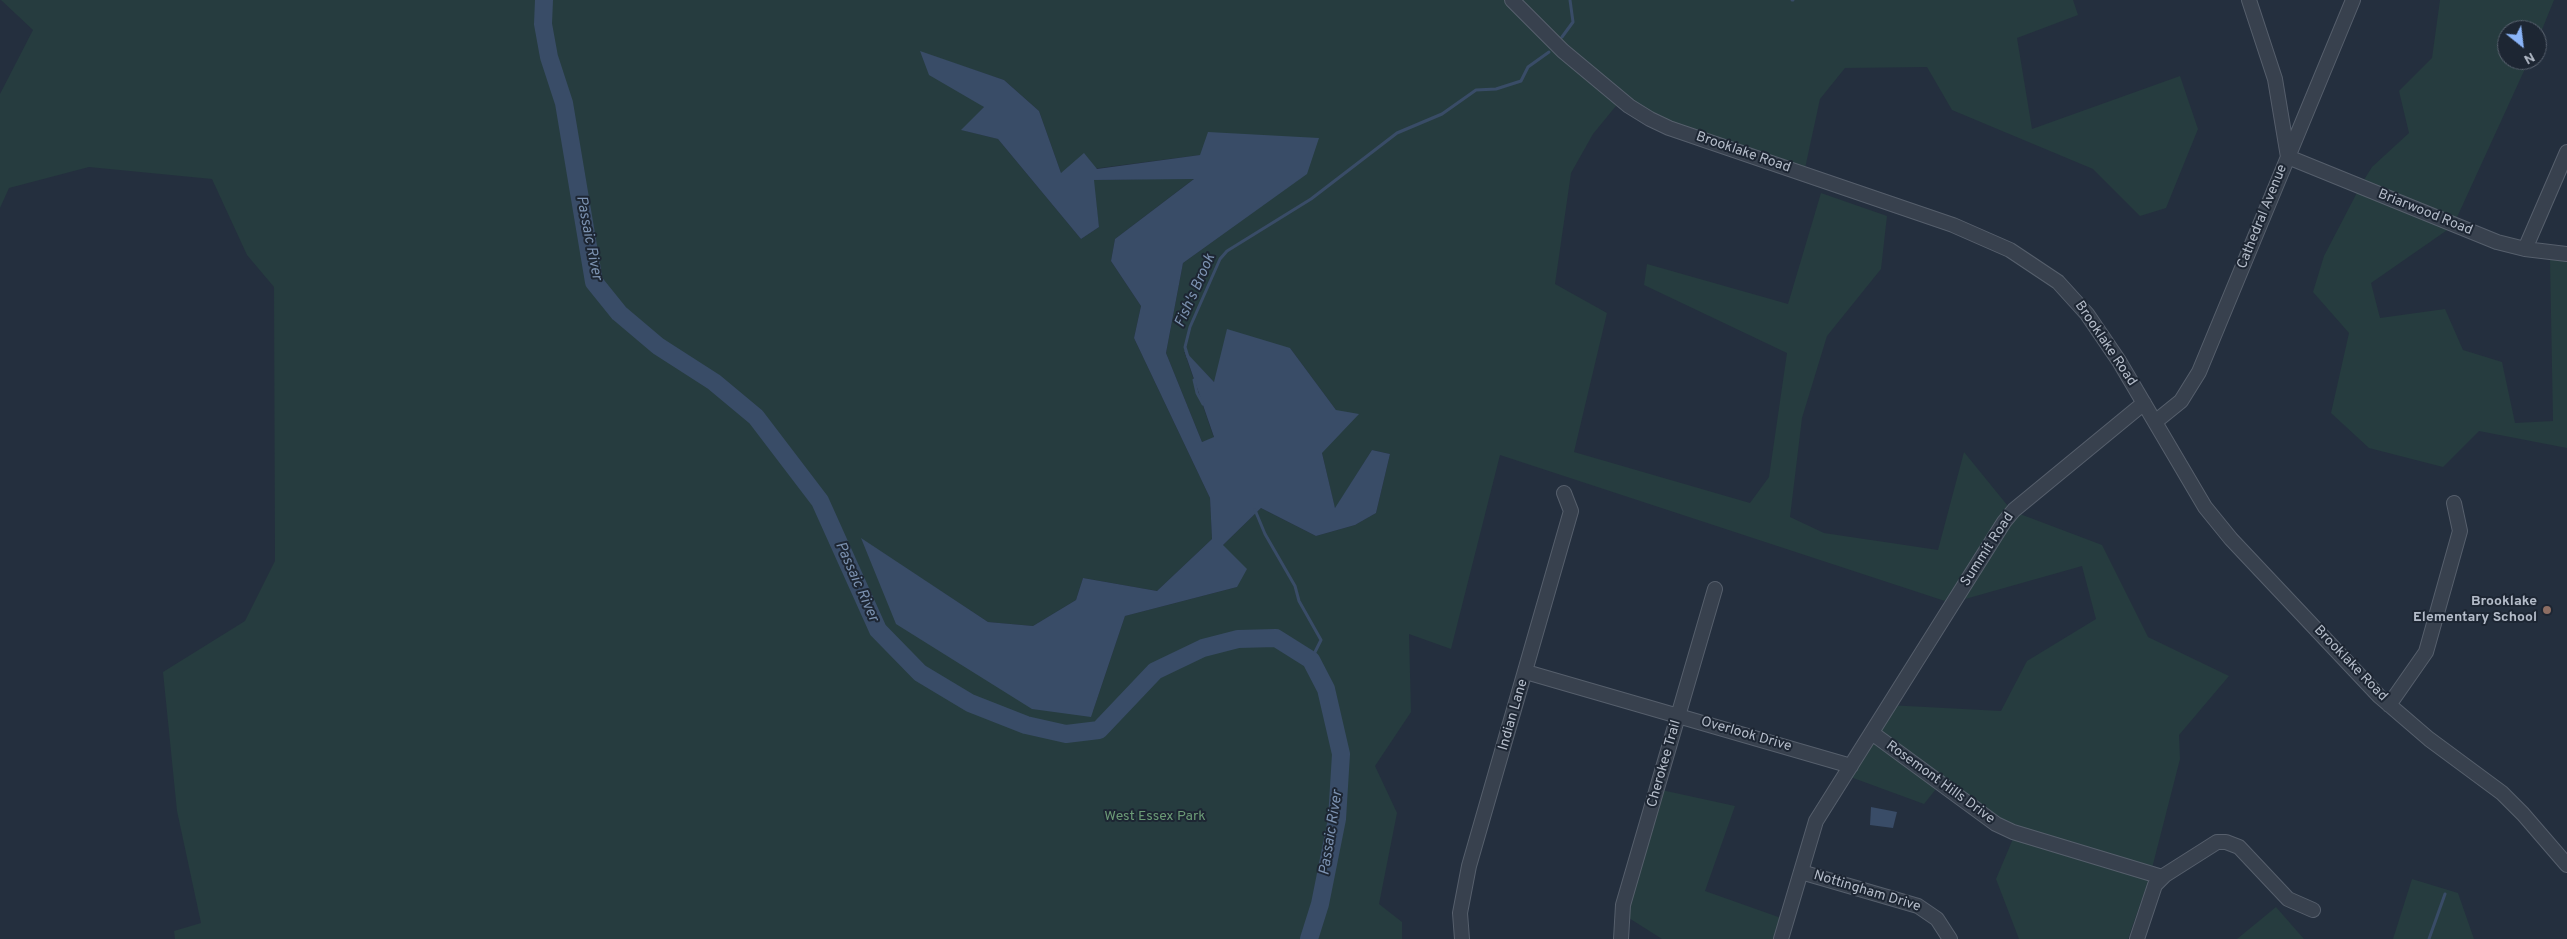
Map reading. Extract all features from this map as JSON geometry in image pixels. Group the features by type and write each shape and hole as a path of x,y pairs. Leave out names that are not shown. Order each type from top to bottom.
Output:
{"street":[{"name":"Brooklake Road","path":"1512,0 1563,51 1629,106 1650,119 1669,128 1953,225 2010,250 2044,271 2074,298 2087,314 2144,403 2214,520 2389,705 2429,740 2502,793 2567,864"},
{"path":"2249,0 2275,79 2288,157"},
{"name":"Cathedral Avenue","path":"2155,422 2180,401 2196,378 2353,0"},
{"path":"2525,250 2567,152"},
{"name":"Briarwood Road","path":"2288,157 2497,242 2525,250 2567,254"},
{"name":"Summit Road","path":"1872,733 2004,522 2014,510 2144,403"},
{"name":"Indian Lane","path":"1462,939 1460,913 1463,891 1571,511 1564,493"},
{"path":"2389,705 2426,652 2460,531 2454,503"},
{"name":"Cherokee Trail","path":"1621,939 1623,906 1715,589"},
{"name":"Overlook Drive","path":"1526,672 1850,766"},
{"name":"Rosemont Hills Drive","path":"1850,766 1872,733 1996,824 2013,832 2162,877"},
{"path":"1782,939 1816,822 1850,766"},
{"path":"2137,939 2150,895 2162,877 2211,844 2226,842 2238,847 2288,899 2313,910"},
{"name":"Nottingham Drive","path":"1801,872 1918,906 1936,919 1950,939"}],"green space":[{"name":"West Essex Park","path":"1,0 2073,0 2078,15 2017,38 2032,129 2180,76 2198,129 2166,208 2140,216 2093,169 1952,110 1927,67 1845,68 1820,99 1804,173 1670,129 1620,101 1593,134 1571,173 1555,284 1607,313 1574,452 1750,503 1769,477 1787,353 1644,285 1647,264 1788,304 1821,193 1887,216 1881,269 1827,336 1802,418 1790,517 1824,533 1938,550 1964,452 2012,511 2102,545 2148,637 2229,676 2179,735 2180,759 2150,876 2128,939 2019,939 1996,879 2015,834 1940,784 1924,804 1845,775 1888,705 2001,711 2027,661 2096,619 2082,566 1951,603 1500,455 1451,649 1409,634 1411,712 1375,766 1397,813 1379,904 1402,922 1402,939 175,939 174,931 201,923 177,811 163,672 245,621 275,561 274,287 247,255 212,179 89,167 9,188 0,208 0,94 33,30","holes":["920,52 1004,80 1039,111 1061,173 1200,155 1306,174 1183,263 1166,353 1202,442 1214,438 1184,351 1214,382 1290,348 1336,410 1322,453 1335,509 1372,450 1390,454 1376,513 1355,525 1316,536 1261,508 1223,545 1237,587 1125,616 1093,711 861,539 988,622 1033,626 1076,600 1083,578 1157,591 1212,539 1210,498 1134,338 1141,306 1111,261 1115,239 1195,178 1093,180 1099,227 1081,239 998,139 962,130 984,107"]},
{"path":"2440,0 2554,0 2546,20 2497,20 2497,70 2524,70 2453,226 2371,283 2380,318 2445,309 2463,350 2502,362 2515,423 2553,421 2550,259 2567,260 2567,448 2479,431 2443,467 2369,448 2331,413 2349,333 2313,292 2324,256 2362,183 2372,167 2409,133 2399,91 2432,58"},
{"path":"1657,789 1735,806 1705,891 1784,919 1778,939 1662,939 1621,913"},
{"path":"2412,879 2458,893 2474,939 2393,939"},
{"path":"2276,907 2304,939 2237,939"}],"water":[{"path":"920,51 1004,80 1039,111 1061,173 1084,153 1097,169 1200,155 1208,132 1319,138 1307,174 1183,263 1166,353 1202,442 1214,437 1184,350 1214,382 1227,329 1290,348 1336,410 1359,414 1322,453 1335,508 1372,450 1390,454 1376,513 1355,525 1316,536 1261,508 1223,545 1247,569 1237,587 1125,616 1091,717 1032,709 896,624 861,538 988,622 1033,626 1076,600 1083,578 1157,591 1212,539 1210,498 1134,338 1141,306 1111,261 1115,239 1194,179 1094,180 1099,227 1081,239 998,139 961,130 984,107 929,75"},
{"path":"1871,807 1897,812 1893,828 1870,825"}],"waterway":[{"name":"Passaic River","path":"544,0 543,24 549,57 564,103 594,282 619,313 658,346 714,382 756,417 820,501 878,630 920,673 970,703 1026,725 1066,734 1099,730 1155,671 1203,648 1238,639 1276,638 1311,660 1326,689 1341,754 1337,819 1320,904 1309,939"},
{"name":"Fish's Brook","path":"1562,37 1573,22 1570,0"},
{"name":"Fish's Brook","path":"1188,357 1185,347 1190,327 1220,259 1227,251 1311,199 1397,133 1442,114 1476,90 1496,89 1521,81 1528,67 1549,52"},
{"name":"Fish's Brook","path":"1194,380 1197,393 1203,404"},
{"name":"Fish's Brook","path":"1255,510 1265,534 1295,586 1299,601 1321,640 1311,660"},
{"path":"2429,939 2445,894"}],"place":[{"name":"Brooklake Elementary School","path":"2547,610"}]}
